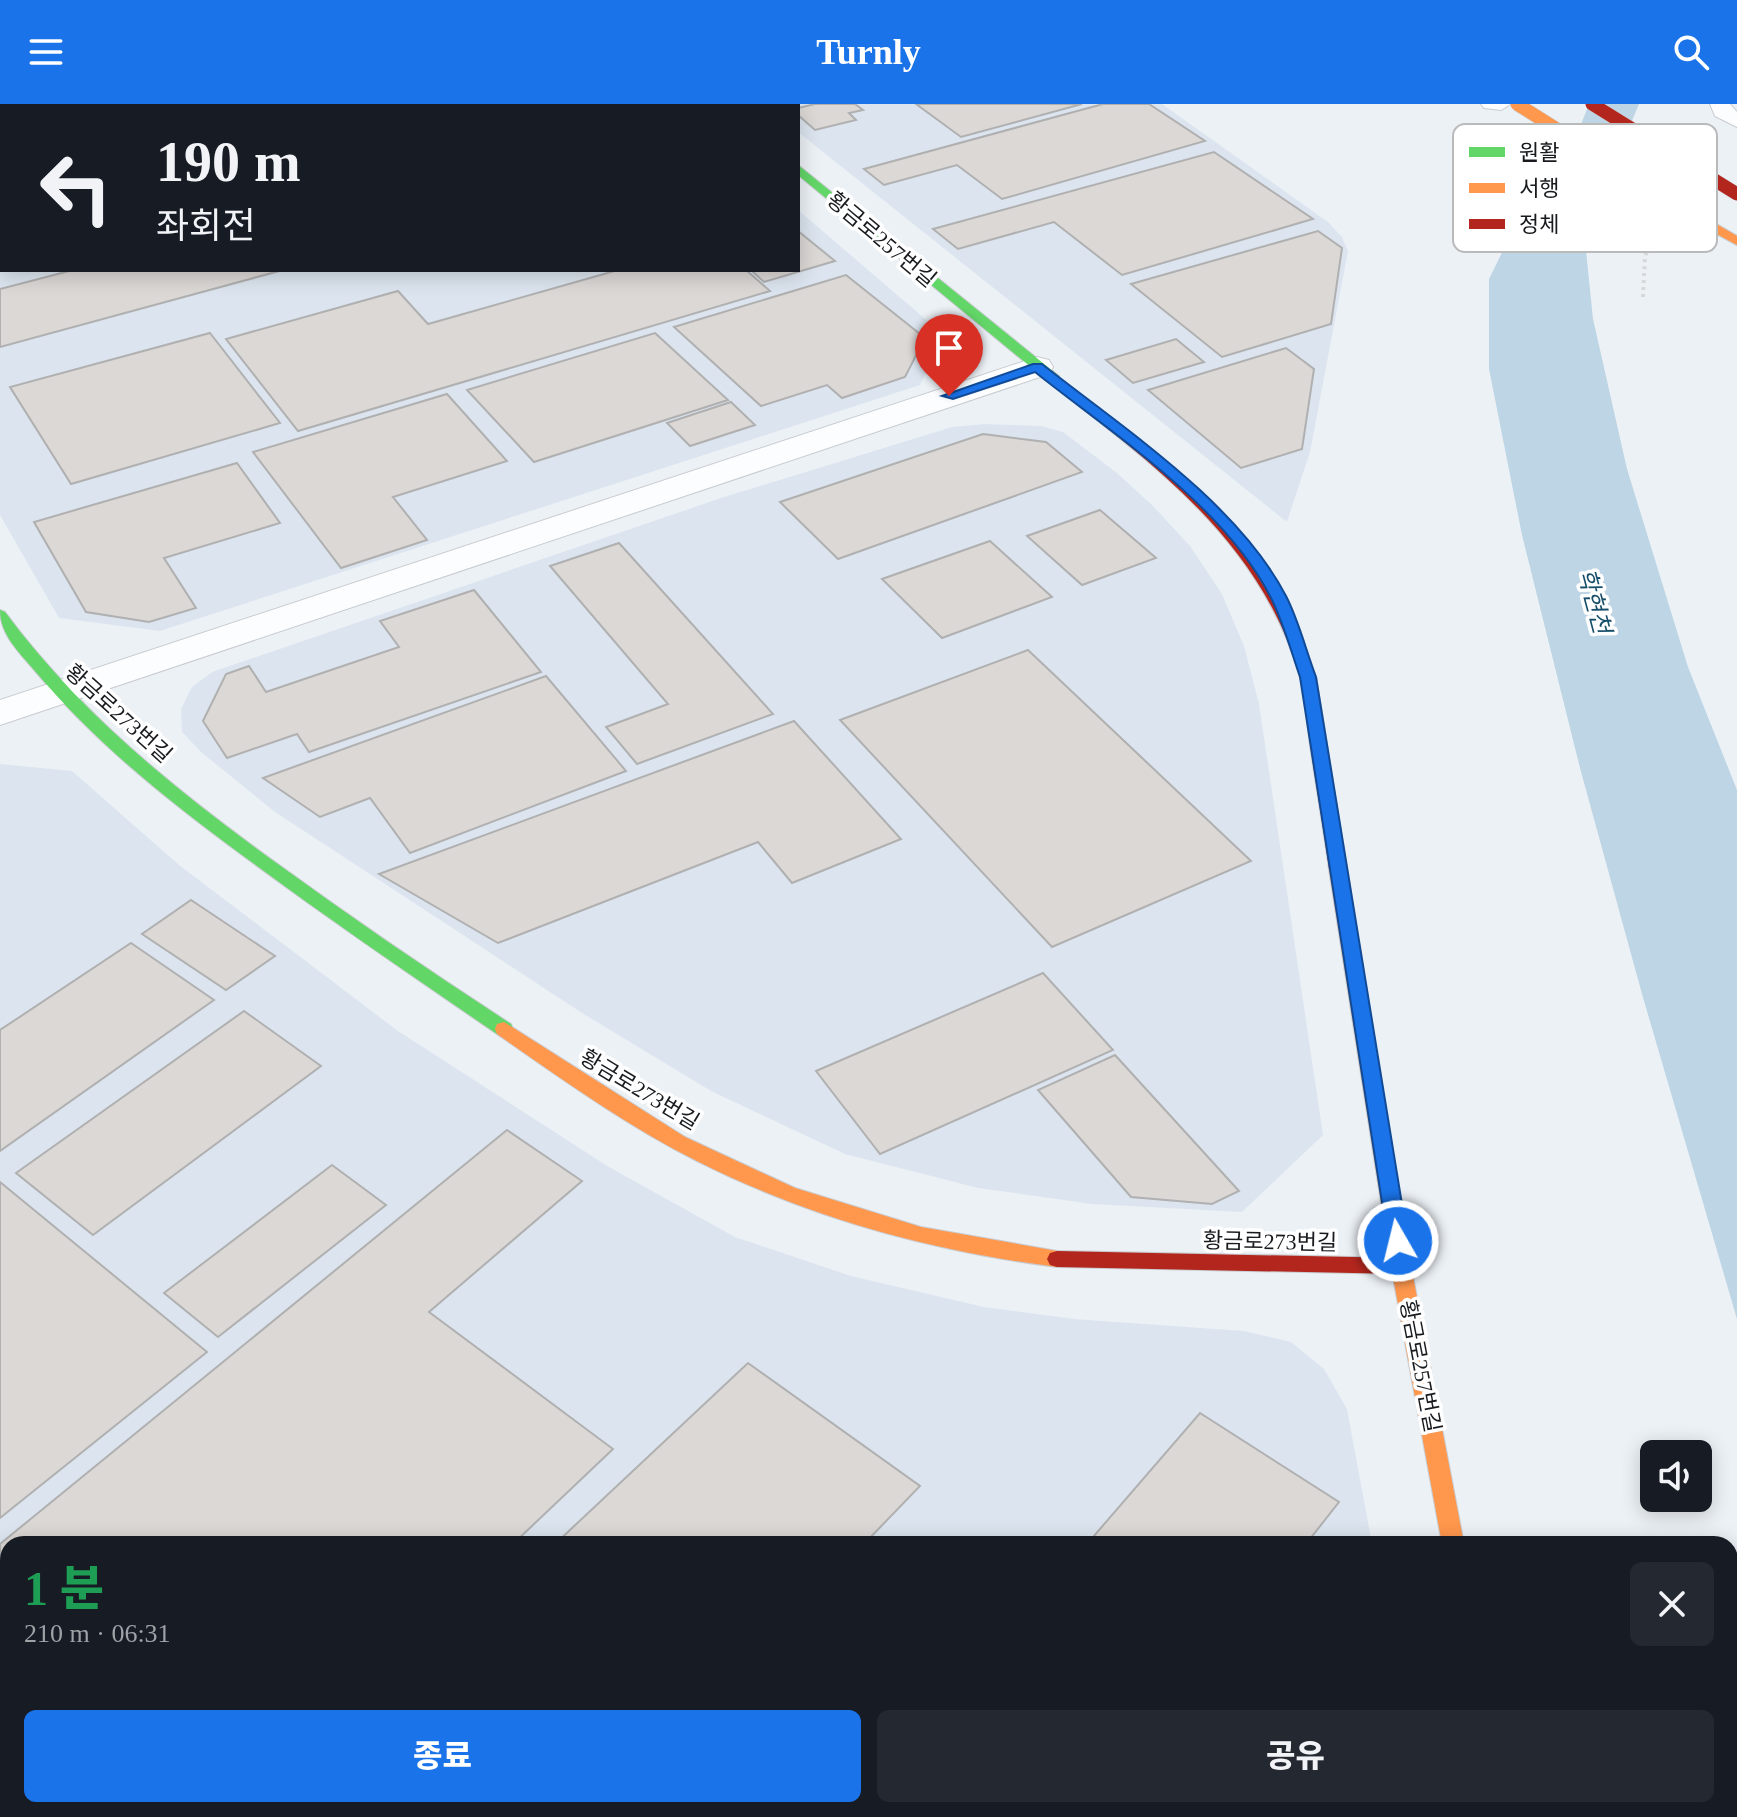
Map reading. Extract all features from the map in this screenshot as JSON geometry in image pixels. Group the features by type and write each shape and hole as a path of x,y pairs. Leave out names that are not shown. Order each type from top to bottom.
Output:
{"main road":[{"path":"1517,104 1549,124"},
{"path":"1592,104 1624,124"},
{"name":"황금로257번길","path":"800,171 1037,367 1159,463 1238,538 1278,596 1308,677 1324,763 1401,1266 1452,1536"},
{"path":"1717,182 1737,194"},
{"path":"1717,229 1737,241"},
{"name":"황금로273번길","path":"0,615 22,653 58,692 190,808 333,913 595,1091 692,1149 770,1186 867,1221 966,1245 1043,1258 1269,1267 1401,1266"}],"street":[{"path":"0,713 1037,367"}],"lane":[{"path":"1491,104 1501,104"},
{"path":"1720,104 1722,112 1737,121"}],"shaded area":[{"path":"800,104 1162,104 1328,222 1342,237 1348,251 1310,452 1287,522 800,134"},
{"path":"800,212 944,335 920,385 160,631 59,618 0,515 0,272 800,272"},
{"path":"985,424 1041,426 1063,432 1117,473 1190,546 1222,594 1244,646 1259,704 1323,1135 1242,1212 1092,1204 978,1188 845,1154 711,1091 582,1013 275,812 201,752 182,732 181,709 192,687 212,672 721,498 952,427"},
{"path":"0,764 72,771 179,865 398,1031 609,1167 735,1237 851,1276 984,1307 1074,1319 1244,1331 1291,1342 1324,1369 1347,1409 1371,1536 0,1536"}],"water":[{"path":"1589,104 1639,104 1631,124 1581,124"},
{"name":"학현천","path":"1502,252 1586,252 1593,319 1627,469 1688,667 1737,790 1737,1319 1580,768 1522,535 1489,369 1489,279"}],"building":[{"path":"815,104 855,104 863,110 849,113 856,120 815,130 800,117 800,108"},
{"path":"916,104 1082,104 961,137"},
{"path":"1103,104 1149,104 1205,141 1002,199 957,165 884,185 864,169"},
{"path":"1214,152 1313,219 1122,275 1054,222 958,249 933,229"},
{"path":"1318,231 1342,248 1331,324 1222,357 1131,284"},
{"path":"800,233 835,261 800,271"},
{"path":"65,272 276,272 0,347 0,289"},
{"path":"611,272 748,272 770,291 298,431 226,339 398,291 428,324"},
{"path":"753,272 798,272 764,282"},
{"path":"846,275 925,338 905,377 842,398 827,385 761,406 674,327"},
{"path":"210,333 280,423 71,484 10,387"},
{"path":"655,333 728,400 534,462 467,390"},
{"path":"1176,339 1204,362 1133,383 1106,360"},
{"path":"1286,348 1314,369 1302,449 1241,468 1148,390"},
{"path":"447,394 507,461 393,497 427,540 341,568 253,452"},
{"path":"731,402 755,425 690,446 667,423"},
{"path":"983,434 1046,442 1082,472 838,559 780,502"},
{"path":"237,463 280,523 164,558 196,608 149,622 86,612 34,522"},
{"path":"1100,510 1156,558 1082,585 1027,536"},
{"path":"990,541 1052,597 942,638 882,579"},
{"path":"619,543 773,714 637,764 606,727 668,704 550,566"},
{"path":"474,590 541,672 309,752 297,734 227,758 203,721 226,674 249,666 266,692 399,647 380,621"},
{"path":"1028,650 1251,861 1052,947 840,720"},
{"path":"546,676 626,771 410,853 370,798 320,817 263,778"},
{"path":"794,721 901,839 792,883 758,842 498,943 379,874"},
{"path":"191,900 275,956 226,990 142,934"},
{"path":"131,943 214,1000 0,1151 0,1030"},
{"path":"1043,973 1113,1050 880,1154 816,1071"},
{"path":"244,1011 321,1066 93,1235 16,1173"},
{"path":"1115,1055 1239,1191 1212,1204 1131,1197 1038,1090"},
{"path":"507,1130 582,1181 429,1312 613,1449 521,1536 10,1536"},
{"path":"332,1165 386,1205 218,1337 164,1293"},
{"path":"0,1182 207,1352 0,1518"},
{"path":"748,1363 920,1486 872,1536 564,1536"},
{"path":"1200,1413 1339,1502 1312,1536 1094,1536"}],"traffic: fast":[{"path":"800,171 1054,379"},
{"path":"0,615 55,685 150,775 219,830 316,900 504,1029"}],"traffic: slow":[{"path":"1517,104 1549,124"},
{"path":"1717,229 1737,241"},
{"path":"1338,869 1401,1266 1452,1536"},
{"path":"504,1029 652,1127 704,1156 788,1193 921,1235 1057,1259"}],"traffic: jam":[{"path":"1592,104 1624,124"},
{"path":"1717,182 1737,194"},
{"path":"1054,379 1134,442 1208,508 1240,544 1268,583 1291,628 1308,677 1338,869"},
{"path":"1057,1259 1401,1266"}],"route":[{"path":"949,396 1037,367 1159,463 1208,507 1238,538 1278,596 1308,677 1324,763 1398,1241"}]}
